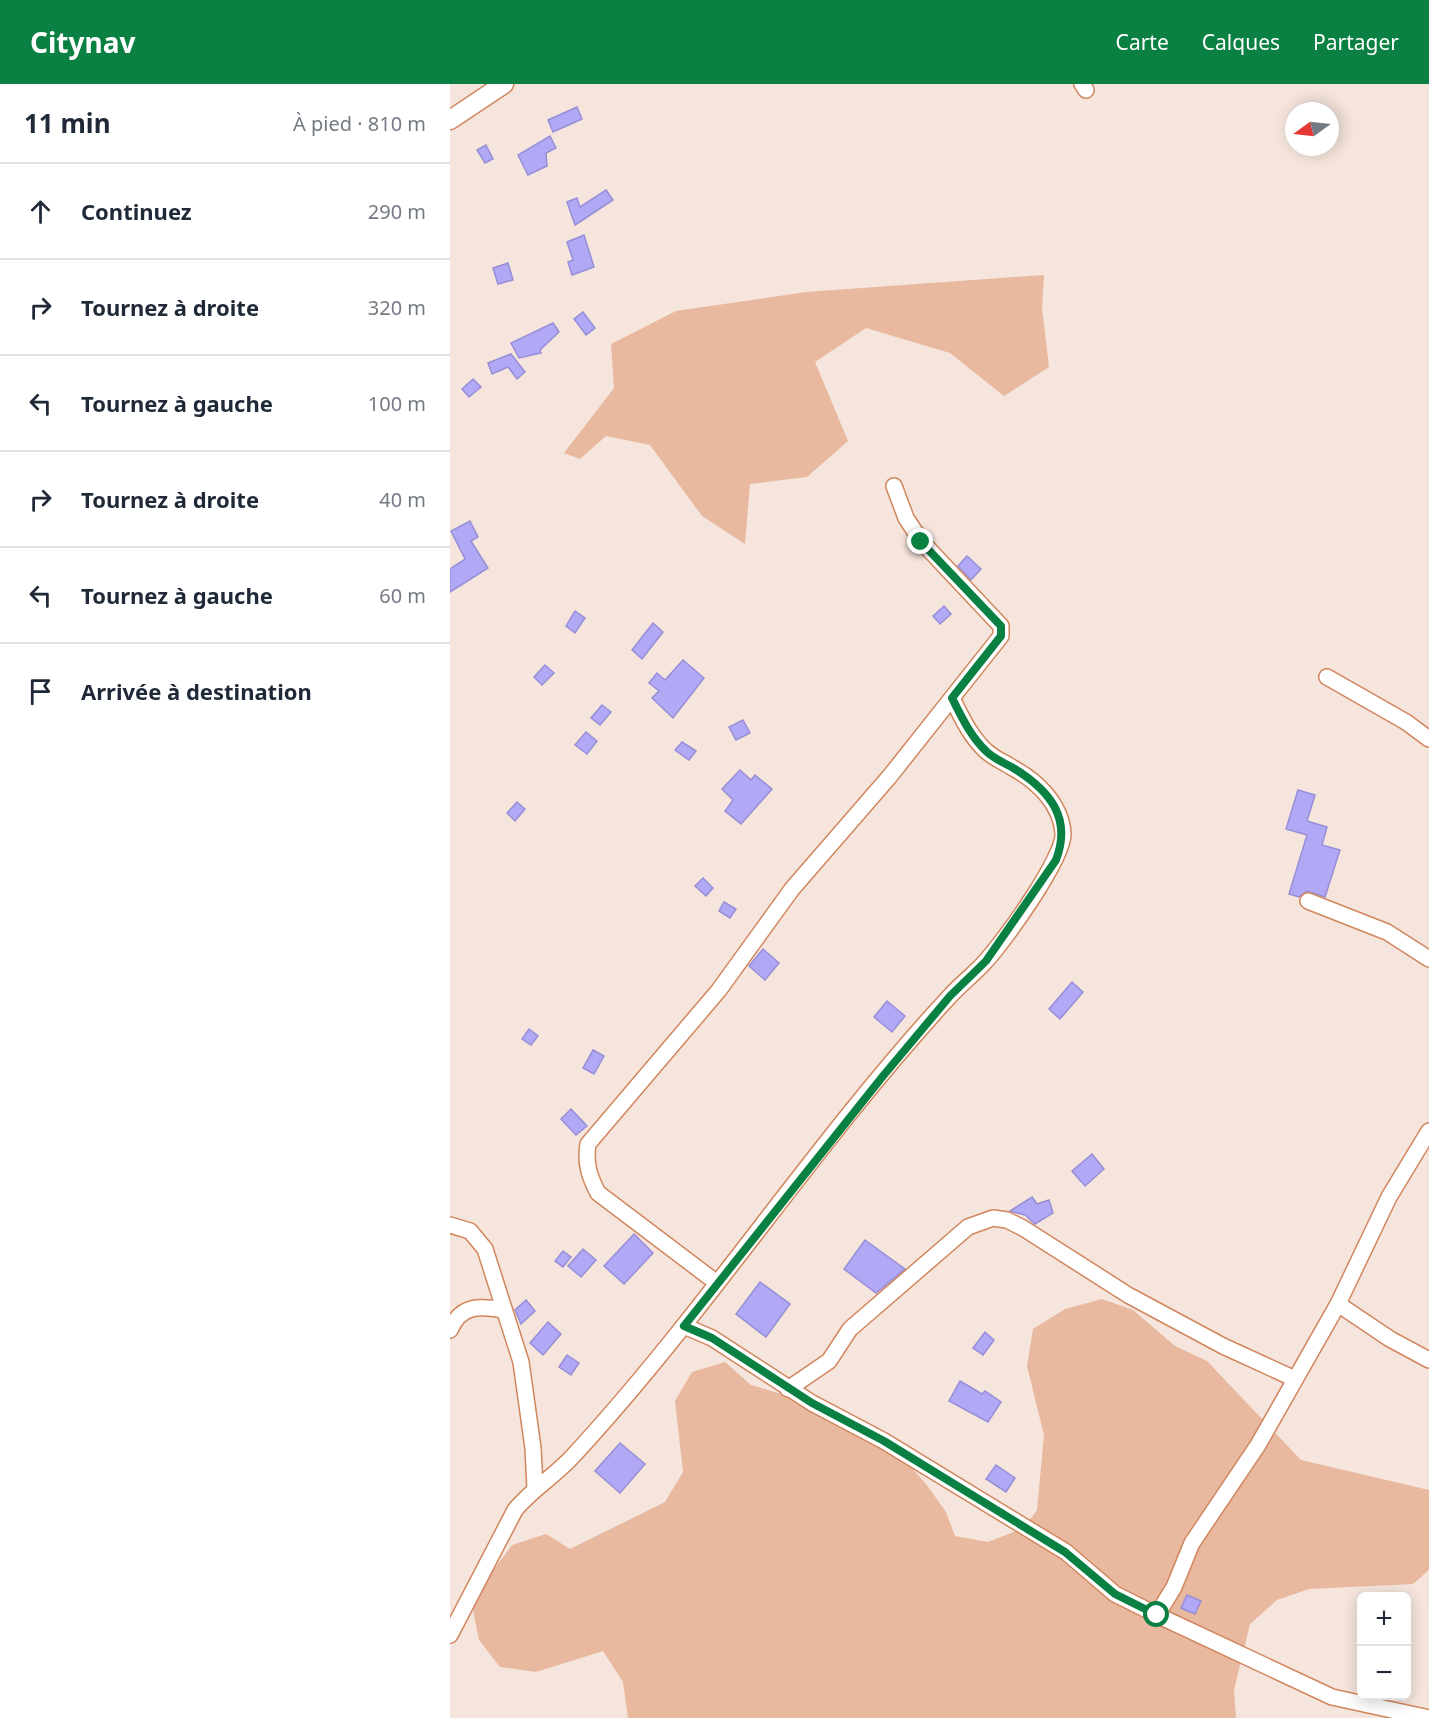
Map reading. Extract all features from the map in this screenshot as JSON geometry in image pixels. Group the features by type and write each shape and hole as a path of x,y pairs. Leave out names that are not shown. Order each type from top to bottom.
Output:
{"main road":[{"path":"450,120 504,84"}],"street":[{"path":"717,1284 598,1193 589,1177 586,1159 588,1144 719,990 792,889 890,776 1001,636 1001,626 921,542 906,518 894,486"},
{"path":"1327,677 1406,722 1429,739"},
{"path":"450,1635 515,1510 535,1488 571,1458 684,1326 890,1067 950,996 986,961 1056,860 1063,832 1051,800 1035,783 996,760 976,741 952,698"},
{"path":"1308,901 1387,932 1429,959"},
{"path":"1157,1615 1174,1587 1192,1543 1258,1445 1338,1304 1389,1197 1429,1131"},
{"path":"788,1389 829,1361 850,1329 968,1227 993,1218 1007,1220 1023,1228 1128,1295 1213,1341 1295,1379"},
{"path":"450,1225 470,1231 485,1249 521,1362 535,1462 535,1488"},
{"path":"1338,1304 1390,1339 1429,1360"},
{"path":"450,1330 460,1314 470,1307 504,1310"},
{"path":"684,1326 723,1345 788,1389 884,1441 1065,1552 1115,1594 1332,1697 1429,1718"}],"shaded area":[{"path":"1044,275 1042,308 1049,367 1004,396 950,353 866,328 815,362 848,441 807,477 750,484 745,544 702,516 650,445 606,436 580,459 564,453 614,388 611,344 676,311 806,292"},
{"path":"1102,1299 1133,1310 1175,1346 1207,1361 1301,1460 1429,1490 1429,1570 1413,1584 1309,1589 1277,1600 1250,1624 1234,1690 1236,1718 628,1718 623,1682 603,1651 536,1672 500,1667 479,1640 471,1600 512,1545 546,1534 570,1549 665,1502 683,1472 675,1401 692,1372 725,1362 751,1385 812,1403 903,1458 946,1512 955,1536 988,1542 1024,1528 1037,1510 1044,1435 1027,1366 1033,1329 1065,1309"}],"building":[{"path":"577,107 582,119 553,132 548,120"},
{"path":"550,136 556,148 546,153 547,166 528,175 518,155"},
{"path":"486,145 493,159 485,163 477,150"},
{"path":"606,190 613,200 575,225 567,202 577,198 580,207"},
{"path":"584,235 594,267 572,275 568,262 573,260 567,242"},
{"path":"508,263 513,280 498,284 493,268"},
{"path":"583,312 595,328 586,335 574,319"},
{"path":"553,323 559,332 540,350 541,353 519,358 511,343"},
{"path":"511,354 525,372 517,379 508,367 492,374 488,363"},
{"path":"473,379 481,387 469,397 462,389"},
{"path":"470,521 478,537 471,541 488,568 450,592 450,569 465,559 451,531"},
{"path":"967,556 981,569 971,580 958,566"},
{"path":"944,606 951,614 940,624 933,616"},
{"path":"575,611 585,618 575,633 566,626"},
{"path":"653,623 663,632 642,659 632,650"},
{"path":"683,660 704,678 673,718 652,698 659,691 649,683 657,673 665,680"},
{"path":"545,665 554,673 542,685 534,677"},
{"path":"602,705 611,712 600,725 591,718"},
{"path":"743,720 750,733 736,740 729,727"},
{"path":"586,732 597,741 587,754 575,745"},
{"path":"682,742 696,751 689,760 675,750"},
{"path":"740,770 751,780 755,775 772,789 741,824 725,811 733,800 722,789"},
{"path":"1298,790 1315,795 1307,821 1327,827 1322,845 1340,850 1325,897 1307,891 1299,897 1289,894 1307,835 1286,829"},
{"path":"517,802 525,809 515,821 507,813"},
{"path":"703,878 713,888 706,896 695,886"},
{"path":"724,902 736,909 730,918 719,911"},
{"path":"763,949 779,963 765,980 749,966"},
{"path":"1072,982 1083,992 1060,1019 1049,1009"},
{"path":"887,1001 905,1016 892,1032 874,1017"},
{"path":"529,1029 538,1036 531,1045 522,1039"},
{"path":"593,1050 604,1056 594,1074 583,1068"},
{"path":"571,1109 587,1126 576,1135 561,1119"},
{"path":"1092,1154 1104,1169 1085,1186 1072,1171"},
{"path":"1032,1197 1037,1204 1049,1200 1053,1213 1035,1224 1025,1215 1010,1211"},
{"path":"634,1234 653,1253 624,1284 604,1266"},
{"path":"865,1240 905,1269 876,1293 844,1269"},
{"path":"583,1249 596,1260 581,1277 568,1266"},
{"path":"563,1251 571,1257 563,1267 555,1261"},
{"path":"760,1282 790,1304 766,1337 736,1314"},
{"path":"526,1300 535,1311 521,1324 515,1310"},
{"path":"548,1322 561,1334 543,1355 530,1343"},
{"path":"985,1332 994,1340 983,1355 973,1348"},
{"path":"567,1355 579,1363 571,1375 559,1367"},
{"path":"960,1381 982,1394 985,1391 1001,1402 988,1422 949,1401"},
{"path":"620,1443 645,1464 620,1493 595,1471"},
{"path":"996,1465 1015,1478 1006,1492 986,1479"},
{"path":"1187,1595 1201,1601 1195,1614 1181,1608"}],"route":[{"path":"921,542 1001,626 1002,631 1001,636 952,698 967,728 986,752 1035,783 1051,800 1059,814 1063,832 1062,844 1056,860 986,961 950,996 883,1076 684,1326 712,1338 788,1389 884,1441 1065,1552 1115,1594 1157,1615"}]}
